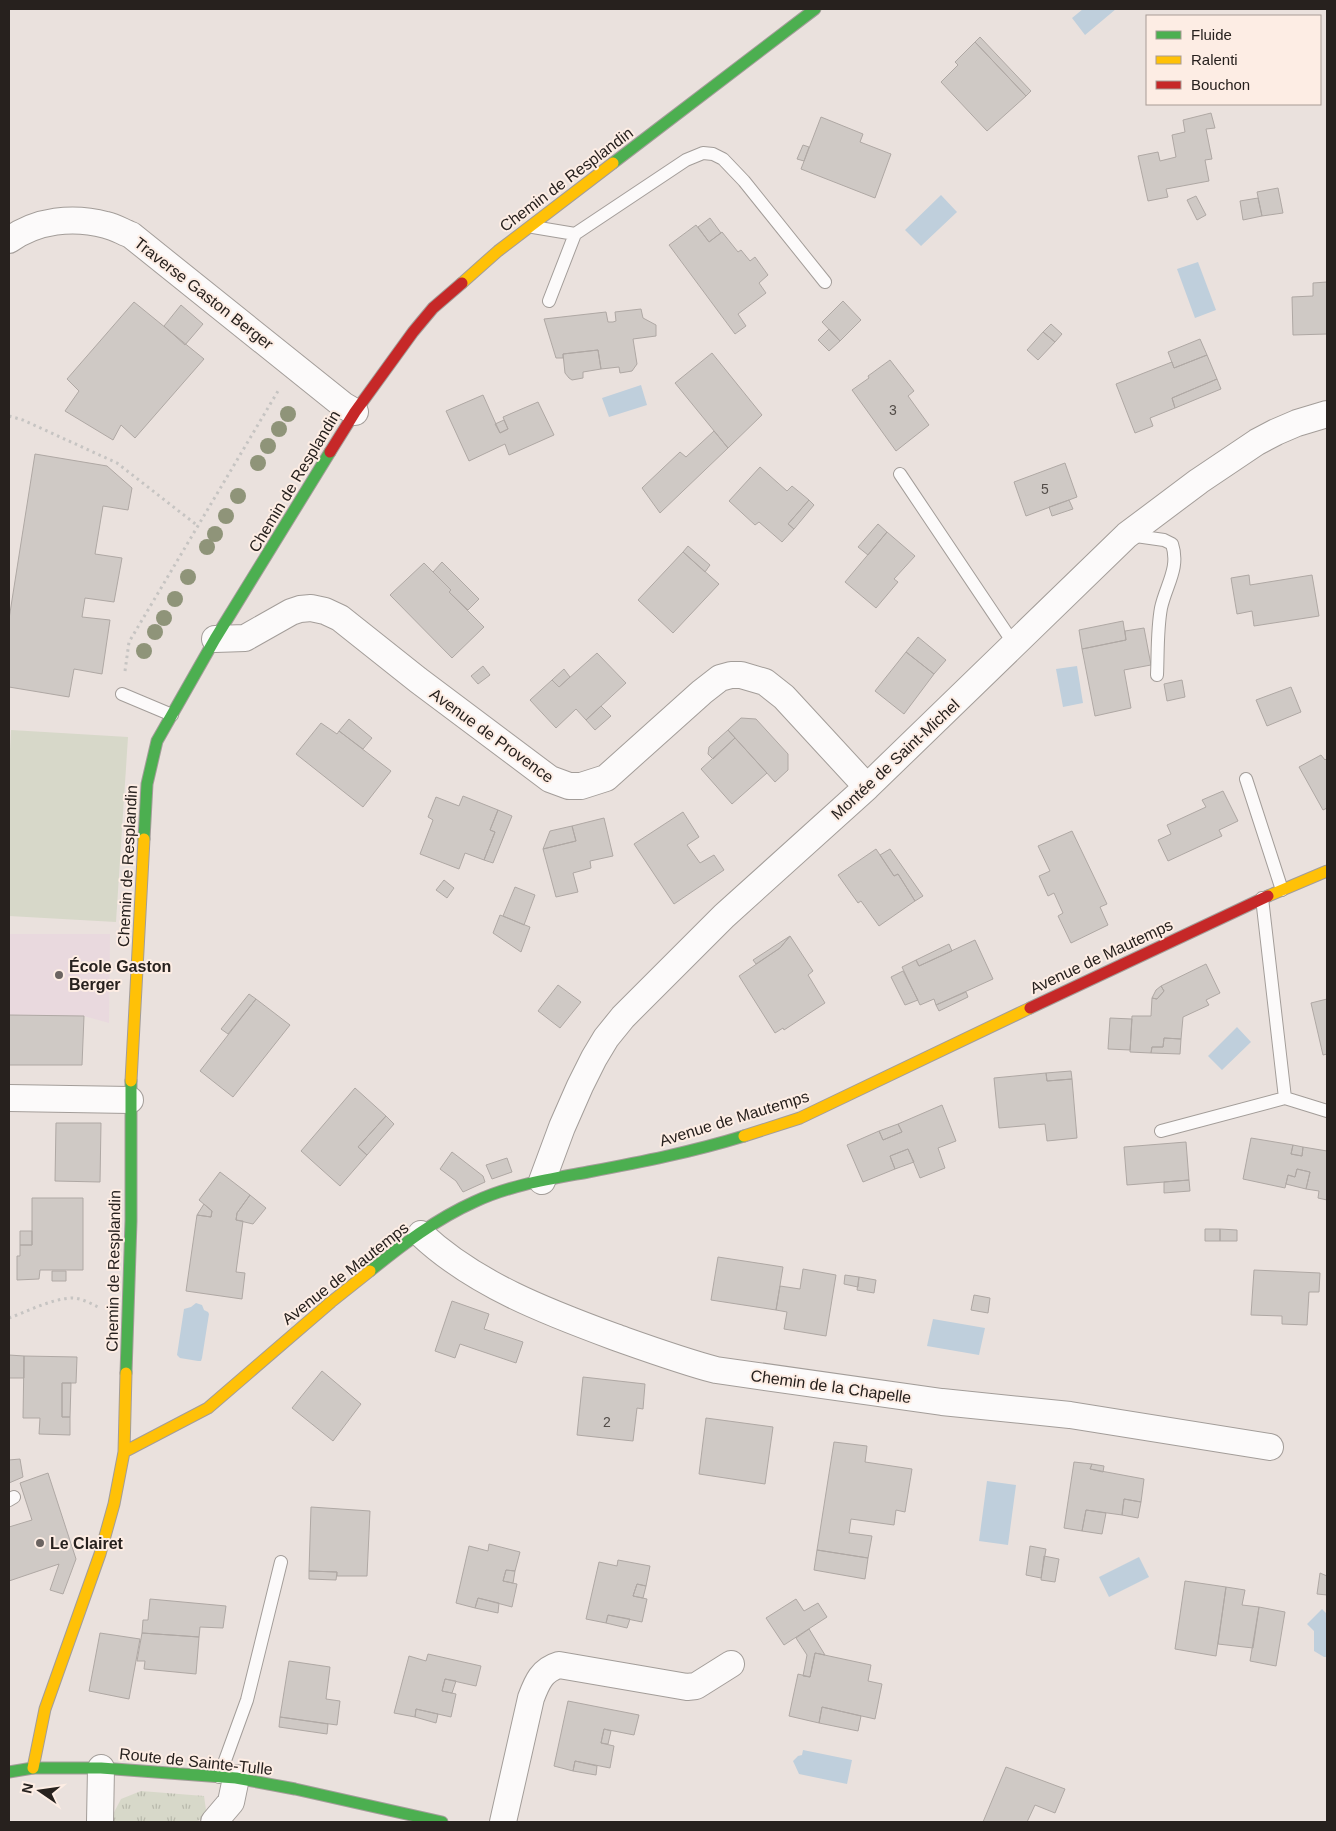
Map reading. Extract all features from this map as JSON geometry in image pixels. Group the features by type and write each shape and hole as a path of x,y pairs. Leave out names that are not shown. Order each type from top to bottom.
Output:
{"street":[{"name":"Chemin de Resplandin","path":"33,1768 45,1708 100,1554 114,1504 124,1452 131,1221 130,1100 147,784 158,741 215,639 355,412 407,340 433,308 498,251 815,9"},
{"name":"Traverse Gaston Berger","path":"9,240 39,224 61,220 107,225 131,235 343,405 355,412"},
{"name":"Montée de Saint-Michel","path":"542,1181 562,1127 587,1072 606,1038 623,1017 724,916 867,787 1127,535 1199,481 1257,442 1297,423 1327,414"},
{"name":"Avenue de Provence","path":"215,639 245,638 291,612 300,609 311,608 325,611 340,618 418,680 550,779 569,786 581,786 606,778 720,678 731,674 741,675 766,682 784,698 867,787"},
{"name":"Avenue de Mautemps","path":"124,1452 155,1438 208,1408 331,1302 441,1219 474,1201 502,1191 542,1181 705,1148 800,1118 1262,898 1327,871"},
{"path":"9,1098 130,1100"},
{"name":"Chemin de la Chapelle","path":"420,1234 435,1247 490,1283 540,1308 691,1364 716,1370 942,1402 1070,1415 1270,1447"},
{"path":"503,1822 531,1698 538,1679 550,1667 559,1664 687,1688 696,1686 731,1664"},
{"name":"Route de Sainte-Tulle","path":"9,1772 33,1768 101,1768 227,1778 295,1789 442,1822"},
{"path":"100,1822 101,1768"},
{"path":"214,1822 231,1802 227,1778"}],"lane":[{"path":"549,301 575,234 686,160 703,153 723,158 744,181 825,282"},
{"path":"530,227 575,234"},
{"path":"900,474 1014,644"},
{"path":"1127,535 1164,540 1172,544 1175,554 1174,566 1161,607 1157,675"},
{"path":"122,694 172,715"},
{"path":"1246,779 1282,890"},
{"path":"1262,898 1285,1098"},
{"path":"1161,1131 1285,1098 1327,1112"},
{"path":"227,1778 282,1562"}],"path":[{"path":"122,694 129,642 275,397"},
{"path":"9,416 23,420 117,463 198,526"},
{"path":"9,1318 55,1302 73,1298 85,1301 128,1321"}],"shaded area":[{"name":"École Gaston Berger","path":"9,934 110,934 109,1023 84,1016 82,1065 9,1065"}],"green space":[{"path":"11,730 128,737 116,922 9,916 9,771"},
{"path":"141,1791 204,1796 207,1817 194,1822 111,1822 111,1818 121,1799"}],"water":[{"path":"1083,9 1116,9 1085,35 1072,18"},
{"path":"941,195 957,212 921,246 905,230"},
{"path":"1198,262 1216,310 1195,318 1177,269"},
{"path":"641,385 647,405 609,417 602,398"},
{"path":"1077,666 1083,703 1063,707 1056,669"},
{"path":"1237,1027 1251,1042 1222,1070 1208,1056"},
{"path":"196,1303 202,1305 209,1314 201,1361 180,1358 177,1355 184,1309"},
{"path":"933,1319 985,1328 979,1355 927,1346"},
{"path":"987,1481 1016,1485 1008,1545 979,1541"},
{"path":"1139,1557 1149,1577 1109,1597 1099,1577"},
{"path":"1322,1609 1327,1614 1327,1657 1314,1651 1314,1631 1307,1624"},
{"path":"803,1750 852,1760 847,1784 799,1774 793,1761 802,1755"}],"building":[{"path":"980,37 1031,91 1026,96 975,42"},
{"path":"975,42 1026,96 987,131 941,82 958,65 955,62"},
{"path":"1211,113 1215,128 1206,129 1212,159 1205,160 1209,181 1166,189 1168,197 1148,201 1138,156 1158,152 1160,161 1176,157 1172,135 1185,132 1183,120"},
{"path":"821,117 863,134 860,142 891,154 875,198 801,169"},
{"path":"803,145 809,147 804,161 797,159"},
{"path":"1278,188 1283,213 1262,216 1257,192"},
{"path":"1196,196 1206,215 1197,220 1187,200"},
{"path":"1258,198 1262,216 1243,220 1240,201"},
{"path":"710,218 721,233 709,242 698,227"},
{"path":"696,225 709,242 722,232 738,252 741,250 750,261 755,257 768,275 759,283 766,293 738,314 746,326 735,334 669,245"},
{"path":"1327,282 1327,334 1293,335 1292,297 1313,296 1313,283"},
{"path":"843,301 861,320 840,341 822,322"},
{"path":"134,302 204,359 135,438 121,425 113,440 65,411 79,391 67,379"},
{"path":"181,305 203,324 185,345 164,326"},
{"path":"641,309 643,318 656,325 656,336 633,339 637,364 632,371 620,373 619,367 601,369 598,350 563,354 563,358 556,358 544,319 606,312 608,322 613,322 616,321 615,312"},
{"path":"1051,324 1062,334 1055,342 1043,332"},
{"path":"829,329 840,341 829,351 818,340"},
{"path":"1043,332 1055,342 1038,360 1027,350"},
{"path":"1200,339 1207,355 1174,368 1168,352"},
{"path":"598,350 601,369 583,372 583,378 572,380 569,378 565,373 563,354"},
{"path":"712,353 762,415 728,448 675,383"},
{"path":"1207,355 1217,379 1172,398 1175,408 1150,418 1153,426 1135,433 1116,384 1172,362 1174,368"},
{"path":"890,360 914,391 908,396 929,425 896,451 852,390"},
{"path":"1217,379 1221,389 1175,408 1172,398"},
{"path":"483,395 500,433 508,429 503,417 538,402 554,435 509,455 505,444 469,461 446,411"},
{"path":"504,420 508,429 500,433 495,424"},
{"path":"714,431 728,448 660,513 642,488 680,452 686,457"},
{"path":"35,454 107,466 132,488 128,510 103,506 95,554 122,558 114,602 85,598 82,617 110,620 102,674 74,669 69,697 9,687 9,619"},
{"path":"1065,463 1077,497 1026,516 1014,482"},
{"path":"760,467 787,491 792,486 809,500 788,524 794,529 782,542 759,522 755,525 729,501"},
{"path":"809,500 814,505 794,529 788,524"},
{"path":"1069,500 1073,509 1052,516 1049,507"},
{"path":"878,524 887,532 868,555 858,547"},
{"path":"887,532 915,556 894,579 898,582 876,608 845,582"},
{"path":"688,546 710,565 705,572 683,552"},
{"path":"683,552 719,584 673,633 638,600"},
{"path":"442,562 479,599 468,610 449,592 451,590 433,572"},
{"path":"424,563 451,590 449,592 484,627 452,658 390,595"},
{"path":"1249,575 1250,585 1312,575 1319,616 1254,626 1252,611 1237,614 1231,578"},
{"path":"1123,621 1126,640 1082,649 1079,630"},
{"path":"1144,628 1151,665 1124,670 1131,708 1095,716 1082,649 1126,640 1125,631"},
{"path":"918,637 946,660 934,674 906,652"},
{"path":"906,652 934,674 904,714 875,691"},
{"path":"597,653 626,683 586,720 576,709 556,728 530,700 552,680 559,687"},
{"path":"483,666 490,675 478,684 471,676"},
{"path":"564,669 570,677 559,687 552,680"},
{"path":"1182,680 1185,697 1167,701 1164,684"},
{"path":"1291,687 1301,712 1267,726 1256,700"},
{"path":"601,706 611,716 595,730 586,720"},
{"path":"741,718 756,719 788,754 788,770 775,782 728,730"},
{"path":"349,719 372,738 363,749 339,731"},
{"path":"321,723 337,734 339,731 391,771 363,807 296,754"},
{"path":"728,730 735,738 713,759 708,754 709,747"},
{"path":"735,738 767,773 732,804 701,769"},
{"path":"1321,755 1325,760 1327,758 1327,808 1323,810 1299,767"},
{"path":"1223,791 1238,821 1219,830 1222,836 1168,861 1158,840 1171,834 1167,825 1206,807 1202,800"},
{"path":"463,796 498,810 490,830 495,832 484,860 465,853 459,869 420,854 433,820 428,817 436,797 459,806"},
{"path":"498,810 512,816 493,863 484,860 495,832 490,830"},
{"path":"683,812 699,837 687,845 700,863 714,855 724,870 674,904 634,844"},
{"path":"604,818 613,856 590,861 591,868 573,873 578,892 556,897 543,849 576,841 572,826"},
{"path":"572,826 576,841 543,849 550,831"},
{"path":"1072,831 1107,904 1100,907 1108,925 1071,943 1058,916 1063,913 1054,893 1048,896 1039,876 1050,871 1038,846"},
{"path":"876,849 894,876 898,874 915,901 879,926 861,901 858,903 838,875"},
{"path":"890,849 923,896 915,901 898,874 894,876 880,855"},
{"path":"444,880 454,888 447,898 436,890"},
{"path":"515,887 535,895 524,925 503,916"},
{"path":"500,915 530,927 521,952 493,933"},
{"path":"790,936 780,948 756,964 753,960"},
{"path":"790,936 813,971 808,975 825,1003 784,1030 783,1028 775,1033 739,976 780,948"},
{"path":"975,940 993,979 936,1005 934,999 920,1005 902,967 916,960 919,966"},
{"path":"949,944 952,951 919,966 916,960"},
{"path":"1206,964 1220,993 1206,1000 1209,1005 1183,1017 1181,1039 1164,1038 1163,1047 1152,1047 1151,1053 1130,1052 1132,1016 1151,1016 1152,998 1157,999 1164,991 1161,986"},
{"path":"903,971 918,1000 905,1005 891,977"},
{"path":"558,985 581,1002 560,1028 538,1011"},
{"path":"1161,986 1164,991 1157,999 1152,998 1156,990"},
{"path":"966,992 968,997 939,1011 936,1005"},
{"path":"249,994 256,999 228,1034 221,1029"},
{"path":"256,999 290,1025 233,1097 200,1071"},
{"path":"1327,999 1327,1054 1323,1055 1311,1003"},
{"path":"9,1015 84,1016 82,1065 9,1065"},
{"path":"1110,1018 1132,1019 1130,1050 1108,1049"},
{"path":"1164,1038 1181,1039 1180,1054 1151,1053 1152,1047 1163,1047"},
{"path":"1071,1071 1072,1079 1047,1081 1046,1073"},
{"path":"1046,1073 1047,1081 1072,1079 1077,1138 1047,1141 1045,1124 999,1128 994,1078"},
{"path":"355,1088 386,1116 358,1147 367,1155 340,1186 301,1151"},
{"path":"942,1105 956,1141 938,1148 945,1168 920,1178 908,1149 890,1156 895,1169 863,1182 847,1145 879,1131 883,1140 902,1132 898,1124"},
{"path":"386,1116 394,1124 367,1155 358,1147"},
{"path":"56,1123 101,1123 100,1182 55,1181"},
{"path":"898,1124 902,1132 883,1140 879,1131"},
{"path":"1251,1138 1293,1145 1291,1154 1302,1156 1303,1147 1327,1151 1327,1200 1318,1198 1319,1191 1306,1189 1310,1172 1297,1169 1295,1177 1288,1175 1285,1188 1243,1179"},
{"path":"1186,1142 1189,1180 1127,1185 1124,1147"},
{"path":"1293,1145 1303,1147 1302,1156 1291,1154"},
{"path":"908,1149 914,1162 895,1169 890,1156"},
{"path":"452,1152 483,1176 485,1182 463,1192 456,1181 440,1169"},
{"path":"507,1158 512,1172 492,1179 486,1165"},
{"path":"1297,1169 1310,1172 1306,1189 1286,1184 1288,1175 1295,1177"},
{"path":"220,1172 250,1195 237,1213 236,1220 243,1221 236,1272 245,1273 242,1299 186,1291 197,1215 211,1217 212,1211 199,1200"},
{"path":"1189,1180 1190,1191 1164,1193 1164,1182"},
{"path":"250,1195 266,1208 253,1224 236,1220 237,1213"},
{"path":"32,1198 83,1198 83,1270 40,1270 39,1279 17,1280 17,1256 20,1256 20,1245 32,1245"},
{"path":"204,1204 212,1211 211,1217 197,1215"},
{"path":"1205,1229 1220,1229 1220,1241 1205,1241"},
{"path":"1220,1229 1237,1230 1237,1241 1220,1241"},
{"path":"20,1231 32,1231 32,1245 20,1245"},
{"path":"718,1257 783,1267 776,1310 711,1300"},
{"path":"803,1269 836,1275 826,1336 784,1329 787,1312 776,1310 780,1286 800,1289"},
{"path":"1254,1270 1320,1273 1319,1292 1309,1292 1307,1325 1282,1324 1282,1316 1251,1315"},
{"path":"52,1271 66,1271 66,1281 52,1281"},
{"path":"845,1275 859,1277 858,1287 844,1284"},
{"path":"859,1277 876,1280 874,1293 857,1290"},
{"path":"974,1295 990,1298 988,1313 971,1310"},
{"path":"452,1301 489,1314 484,1329 523,1342 516,1363 460,1344 455,1358 435,1351"},
{"path":"9,1355 24,1356 24,1378 9,1378"},
{"path":"24,1356 77,1357 76,1383 62,1383 62,1417 70,1417 70,1435 39,1434 40,1418 23,1418"},
{"path":"322,1371 361,1404 333,1441 292,1408"},
{"path":"583,1377 645,1384 643,1409 637,1408 633,1441 577,1435"},
{"path":"62,1383 71,1383 70,1417 62,1417"},
{"path":"706,1418 773,1427 765,1484 699,1474"},
{"path":"834,1442 867,1446 865,1462 912,1469 905,1512 896,1510 894,1525 851,1519 849,1533 872,1536 868,1558 817,1550"},
{"path":"20,1459 23,1477 9,1483 9,1460"},
{"path":"1074,1462 1092,1464 1090,1469 1144,1479 1141,1502 1124,1499 1122,1515 1086,1510 1082,1531 1064,1528"},
{"path":"1092,1464 1104,1466 1103,1472 1090,1469"},
{"name":"Le Clairet","path":"48,1473 76,1559 63,1594 50,1590 59,1564 9,1581 9,1527 32,1520 20,1483"},
{"path":"1124,1499 1141,1502 1138,1518 1122,1515"},
{"path":"311,1507 370,1511 367,1576 337,1576 337,1572 309,1571"},
{"path":"1086,1510 1106,1513 1102,1534 1082,1531"},
{"path":"489,1544 520,1552 515,1571 506,1570 503,1581 517,1584 512,1607 478,1598 475,1608 456,1603 469,1546 488,1551"},
{"path":"1030,1546 1046,1549 1041,1578 1026,1575"},
{"path":"817,1550 868,1558 865,1579 814,1570"},
{"path":"1044,1556 1059,1559 1055,1582 1041,1580"},
{"path":"618,1560 650,1566 646,1586 637,1584 633,1596 647,1599 642,1622 608,1615 606,1623 586,1619 599,1562 617,1566"},
{"path":"506,1570 515,1571 513,1583 503,1581"},
{"path":"309,1571 337,1572 336,1580 309,1579"},
{"path":"1320,1573 1327,1576 1327,1595 1317,1594"},
{"path":"1185,1581 1226,1587 1216,1656 1175,1649"},
{"path":"637,1584 646,1586 643,1598 633,1596"},
{"path":"1226,1587 1245,1590 1242,1605 1259,1607 1253,1648 1218,1644"},
{"path":"478,1598 499,1603 498,1613 475,1608"},
{"path":"150,1599 226,1606 223,1628 200,1627 199,1637 142,1633 143,1620 148,1620"},
{"path":"796,1599 804,1611 818,1603 827,1617 784,1645 766,1618"},
{"path":"1259,1607 1285,1612 1276,1666 1250,1661"},
{"path":"608,1615 630,1619 627,1628 606,1623"},
{"path":"809,1629 825,1655 815,1653 810,1677 803,1676 807,1655 796,1638"},
{"path":"100,1633 140,1639 129,1699 89,1691"},
{"path":"142,1633 199,1637 196,1674 144,1669 145,1661 137,1661"},
{"path":"815,1653 871,1665 868,1681 882,1684 875,1719 822,1707 819,1723 789,1716 798,1674 810,1677"},
{"path":"428,1654 481,1666 476,1686 445,1679 442,1691 456,1694 451,1717 416,1709 415,1717 394,1713 409,1656 426,1661"},
{"path":"289,1661 330,1667 326,1699 340,1701 337,1725 280,1717"},
{"path":"445,1679 456,1681 452,1693 442,1691"},
{"path":"568,1701 639,1715 634,1735 604,1729 601,1743 614,1746 610,1768 575,1761 573,1771 554,1766"},
{"path":"822,1707 861,1716 858,1731 819,1723"},
{"path":"416,1709 438,1714 436,1723 415,1717"},
{"path":"280,1717 328,1724 327,1734 279,1727"},
{"path":"604,1729 611,1731 608,1744 601,1743"},
{"path":"575,1761 597,1766 596,1775 573,1771"},
{"path":"1006,1767 1065,1789 1055,1813 1035,1805 1027,1822 983,1822"}],"traffic: fast":[{"path":"613,163 815,9"},
{"path":"144,839 147,784 157,741 215,639 330,452"},
{"path":"126,1373 131,1221 131,1081"},
{"path":"370,1271 433,1224 488,1196 530,1183 666,1156 744,1136"},
{"path":"9,1772 33,1768 101,1768 236,1778 295,1789 442,1822"}],"traffic: slow":[{"path":"462,283 498,251 613,163"},
{"path":"131,1081 144,839"},
{"path":"1268,896 1327,871"},
{"path":"744,1136 800,1118 1030,1008"},
{"path":"124,1452 208,1408 331,1302 370,1271"},
{"path":"33,1768 45,1709 100,1554 114,1504 124,1452 126,1373"}],"traffic: jam":[{"path":"330,452 355,412 413,332 433,308 462,283"},
{"path":"1030,1008 1268,896"}],"place":[{"name":"École Gaston Berger","path":"59,975"},
{"name":"Le Clairet","path":"40,1543"}]}
